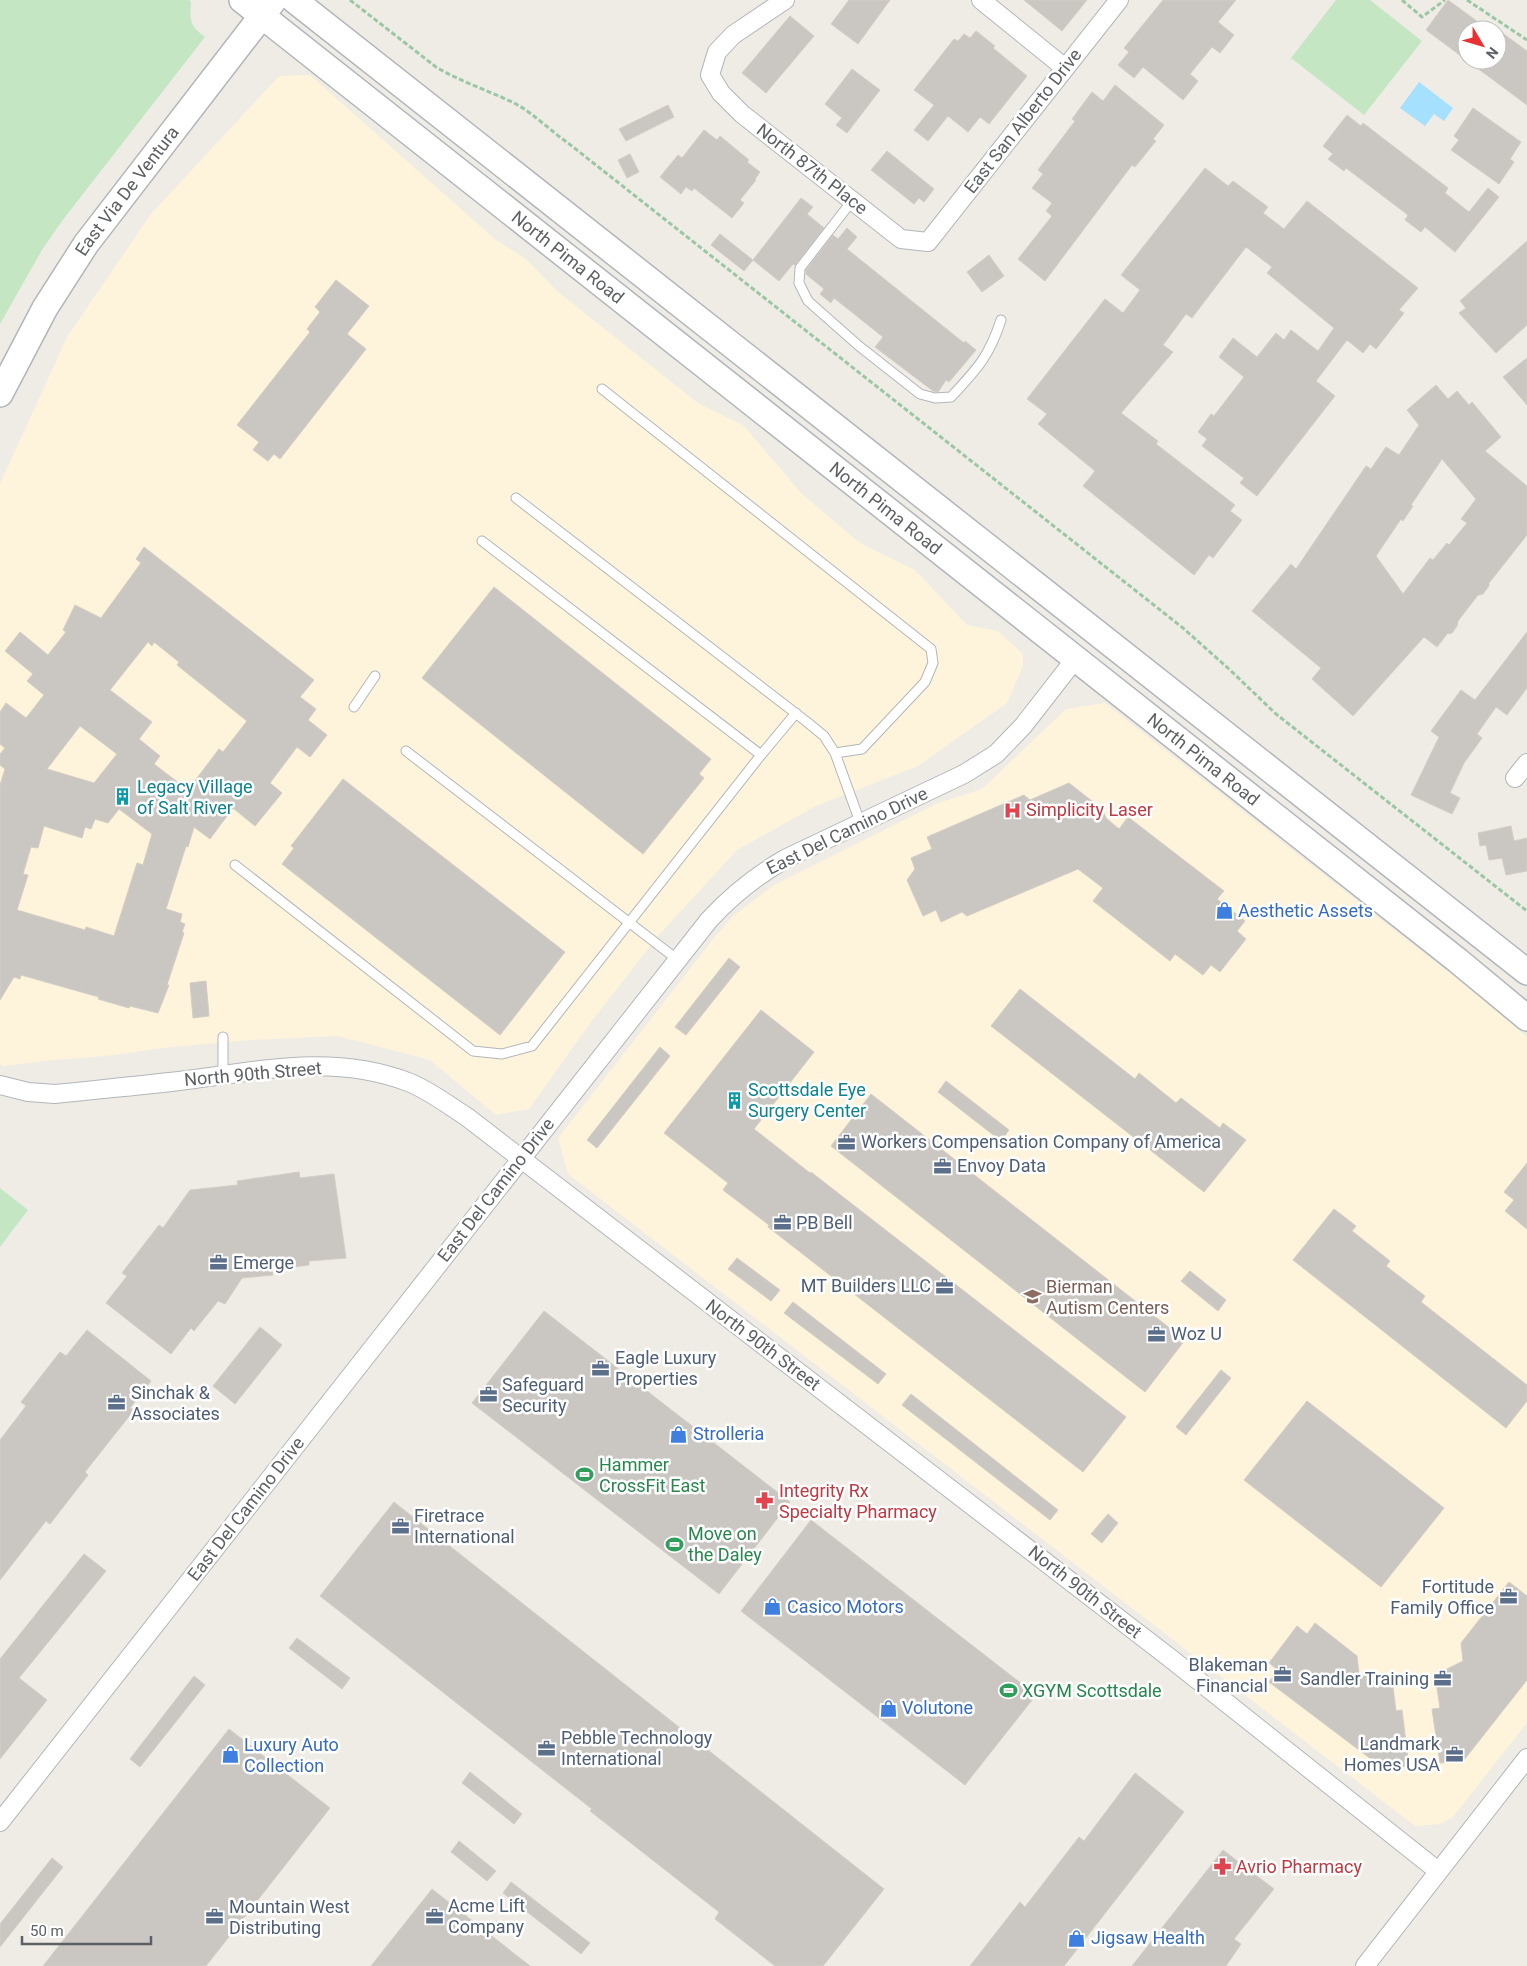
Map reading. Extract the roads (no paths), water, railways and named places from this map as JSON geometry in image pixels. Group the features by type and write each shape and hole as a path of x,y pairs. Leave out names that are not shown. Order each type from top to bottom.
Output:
{"main road":[{"name":"North Pima Road","path":"242,0 268,8 1076,658 1458,960 1527,1018"},
{"name":"North Pima Road","path":"294,0 1527,972"},
{"name":"East Via De Ventura","path":"0,394 45,308 86,244 268,8"},
{"path":"820,414 863,467 1053,618 1064,633 1076,658 1092,656 1113,664 1291,804 1351,834"}],"street":[{"name":"North 87th Place","path":"785,0 733,35 717,52 710,75 721,94 742,114 901,239 928,242"},
{"path":"981,0 1065,68"},
{"name":"East San Alberto Drive","path":"928,242 1119,0"},
{"name":"East Del Camino Drive","path":"0,1822 709,920 742,888 785,859 964,774 996,754 1023,726 1076,658"},
{"path":"1515,778 1527,763"},
{"name":"North 90th Street","path":"0,1085 28,1092 55,1094 306,1065 352,1068 372,1072 409,1083 443,1101 1162,1652 1438,1871"},
{"path":"1365,1966 1527,1758"}],"lane":[{"path":"852,200 800,268 799,283 808,300 859,346 920,394 935,398 951,397 982,362 994,340 1001,320"},
{"path":"602,389 931,649 933,663 925,682 862,749 835,753"},
{"path":"516,498 824,736 835,753 860,822"},
{"path":"482,541 761,755"},
{"path":"354,707 375,676"},
{"path":"235,865 473,1051 502,1054 532,1046 796,713"},
{"path":"406,751 678,960"},
{"path":"223,1075 224,1038"}],"water":[{"path":"1419,82 1453,108 1444,121 1434,114 1425,126 1400,108"}],"place":[{"name":"Legacy Village of Salt River","path":"123,797"},
{"name":"Simplicity Laser","path":"1012,810"},
{"name":"Aesthetic Assets","path":"1224,911"},
{"name":"Scottsdale Eye Surgery Center","path":"734,1100"},
{"name":"Workers Compensation Company of America","path":"847,1142"},
{"name":"Envoy Data","path":"943,1166"},
{"name":"PB Bell","path":"782,1223"},
{"name":"Emerge","path":"219,1263"},
{"name":"MT Builders LLC","path":"945,1286"},
{"name":"Bierman Autism Centers","path":"1032,1297"},
{"name":"Woz U","path":"1157,1334"},
{"name":"Eagle Luxury Properties","path":"601,1368"},
{"name":"Safeguard Security","path":"488,1395"},
{"name":"Sinchak & Associates","path":"117,1403"},
{"name":"Strolleria","path":"679,1434"},
{"name":"Hammer CrossFit East","path":"585,1475"},
{"name":"Integrity Rx Specialty Pharmacy","path":"765,1501"},
{"name":"Firetrace International","path":"400,1526"},
{"name":"Move on the Daley","path":"674,1544"},
{"name":"Fortitude Family Office","path":"1508,1597"},
{"name":"Casico Motors","path":"773,1607"},
{"name":"Blakeman Financial","path":"1282,1675"},
{"name":"Sandler Training","path":"1443,1679"},
{"name":"XGYM Scottsdale","path":"1008,1691"},
{"name":"Volutone","path":"888,1708"},
{"name":"Pebble Technology International","path":"547,1748"},
{"name":"Landmark Homes USA","path":"1454,1754"},
{"name":"Luxury Auto Collection","path":"230,1755"},
{"name":"Avrio Pharmacy","path":"1222,1867"},
{"name":"Acme Lift Company","path":"434,1916"},
{"name":"Mountain West Distributing","path":"215,1917"},
{"name":"Jigsaw Health","path":"1077,1938"}]}
